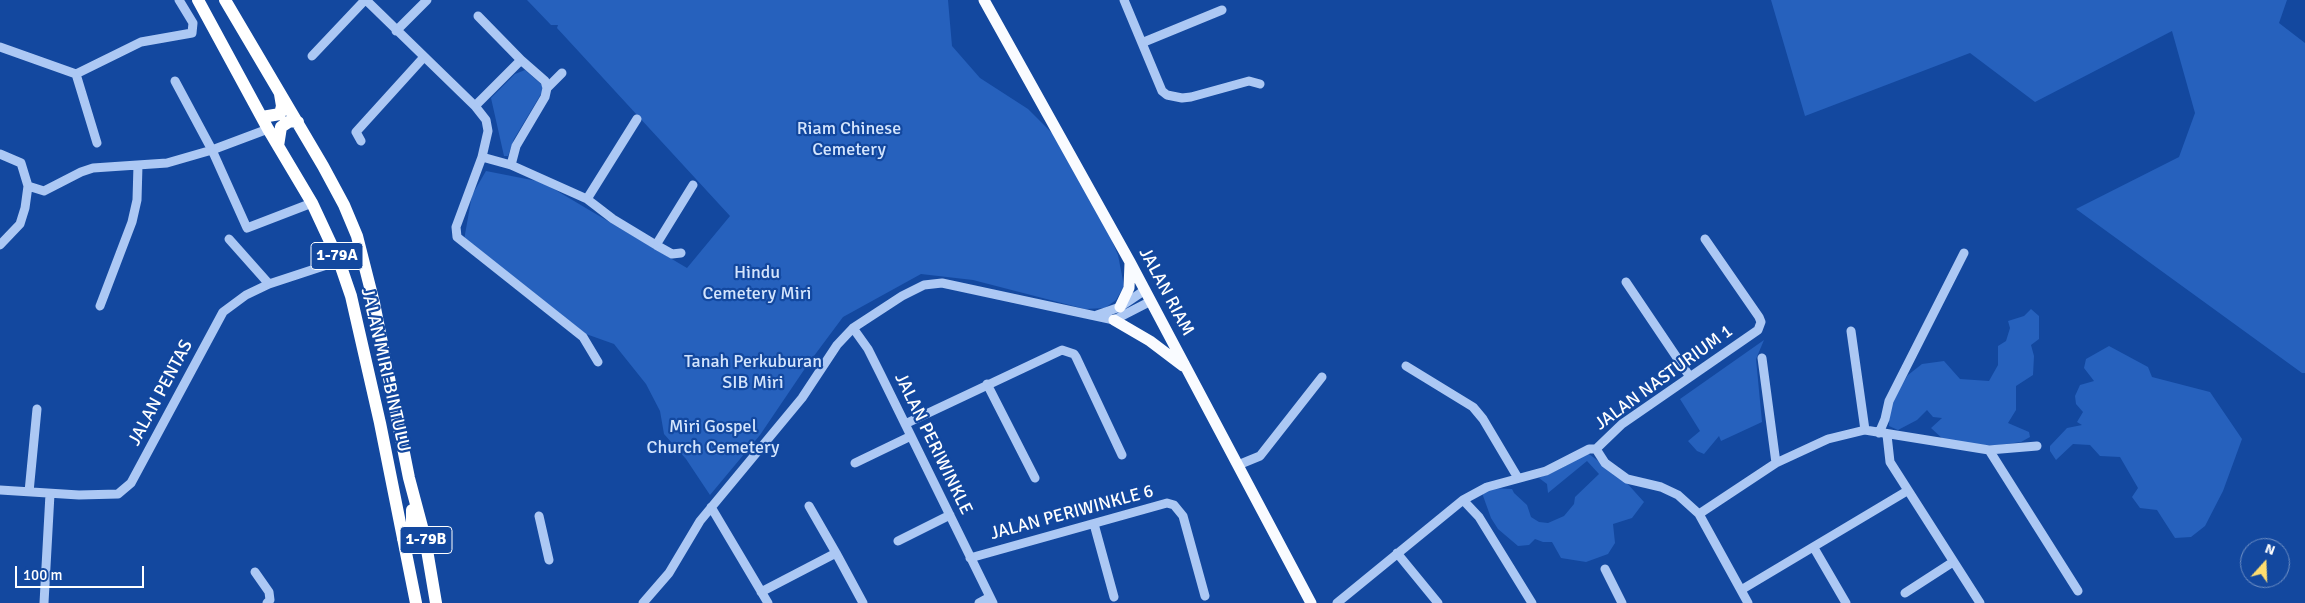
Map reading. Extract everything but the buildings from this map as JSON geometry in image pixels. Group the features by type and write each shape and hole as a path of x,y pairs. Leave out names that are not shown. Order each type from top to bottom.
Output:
{"highway":[{"name":"JALAN MIRI-BINTULU","path":"198,0 268,129 312,203 339,261 352,296 416,603"},
{"name":"JALAN MIRI-BINTULU","path":"227,1 344,205 357,236 374,303 409,478 425,538 436,603"},
{"path":"262,117 280,114 282,106 280,92"},
{"path":"278,146 281,127 290,121 298,122"},
{"path":"403,539 410,536 413,529 409,478"}],"main road":[{"name":"JALAN RIAM","path":"984,0 1130,262 1311,603"},
{"path":"1120,307 1129,288 1130,262"},
{"path":"1114,320 1150,341 1188,371"}],"street":[{"path":"0,47 76,74 141,42 188,36 193,29 193,23 179,0"},
{"path":"312,56 365,0 475,106 486,120 488,131 482,157 456,227 457,237 583,337 598,362"},
{"path":"396,30 427,0"},
{"path":"1124,0 1144,42 1162,91 1167,95 1182,98 1249,81 1260,84"},
{"path":"1144,42 1222,10"},
{"path":"478,16 521,60 545,81 547,88 545,97 516,146 511,165"},
{"path":"361,141 356,132 424,57"},
{"path":"475,106 521,60"},
{"path":"547,88 562,73"},
{"path":"76,74 97,143"},
{"path":"175,81 212,150 247,228 312,203"},
{"path":"587,199 637,119"},
{"path":"28,186 44,191 93,168 167,163 212,150 268,129"},
{"path":"0,154 21,163 28,186 20,224 0,245"},
{"path":"482,157 511,165 587,199 613,219 656,245 672,254 681,253"},
{"path":"100,306 132,222 137,200 138,165"},
{"path":"656,245 693,185"},
{"path":"229,239 269,284"},
{"name":"JALAN NASTURIUM 1","path":"1337,603 1463,500 1487,486 1546,472 1589,449 1596,449 1622,424 1758,330 1761,322 1759,317 1705,239"},
{"path":"1964,253 1889,401 1883,434 1890,462 1980,603"},
{"name":"JALAN PENTAS","path":"0,490 50,494 118,494 131,483 223,312 246,295 269,284 339,261"},
{"path":"1626,282 1690,377"},
{"path":"644,603 669,573 700,521 774,434 802,398 837,345 853,328 902,296 924,285 942,283 1114,320 1151,301"},
{"path":"1094,316 1120,307 1145,290"},
{"name":"JALAN PERIWINKLE","path":"853,328 868,349 991,600"},
{"path":"1851,331 1866,430"},
{"path":"905,424 1056,351 1062,350 1074,354 1122,455"},
{"path":"1762,358 1776,463"},
{"path":"1406,366 1473,407 1483,419 1518,478"},
{"path":"1238,465 1260,456 1322,377"},
{"path":"987,384 1035,478"},
{"path":"29,492 37,409"},
{"path":"1699,514 1776,463 1828,439 1866,430 1989,450 2037,446"},
{"path":"855,463 911,436"},
{"path":"1596,449 1605,463 1627,478 1662,487 1678,495 1699,514 1748,603"},
{"path":"1989,450 2078,591"},
{"path":"1741,590 1907,491"},
{"path":"44,603 50,494"},
{"path":"1463,500 1479,517 1532,603"},
{"name":"JALAN PERIWINKLE 6","path":"970,558 1168,503 1174,505 1183,516 1204,596"},
{"path":"809,506 863,603"},
{"path":"712,507 768,603"},
{"path":"898,541 950,515"},
{"path":"539,516 549,560"},
{"path":"1094,524 1114,597"},
{"path":"1814,548 1846,603"},
{"path":"761,592 836,553"},
{"path":"1397,553 1438,603"},
{"path":"1905,593 1953,562"},
{"path":"1606,569 1622,603"},
{"path":"255,572 269,592 270,600 266,603"},
{"path":"978,603 991,600"}],"green space":[{"name":"Riam Chinese Cemetery","path":"527,0 948,0 952,46 980,78 1028,109 1056,137 1099,210 1118,255 1124,286 1116,300 1105,308 1085,309 973,280 921,274 843,317 808,364 760,435 710,495 686,459 664,434 660,411 646,384 614,344 586,334 464,240 472,195 486,171 542,182 687,268 730,216 557,28 558,25 551,25"},
{"path":"1771,0 2287,0 2279,23 2305,43 2305,373 2302,373 2076,209 2179,157 2195,113 2172,31 2035,102 1970,53 1805,116"},
{"path":"525,70 544,89 514,139 508,156 504,156 491,98 515,74"},
{"path":"2031,309 2039,316 2039,339 2031,345 2034,356 2033,375 2016,386 2016,410 2008,423 2029,432 2030,437 2021,442 1999,445 1971,445 1944,440 1931,428 1942,418 1933,417 1927,410 1917,420 1898,430 1889,426 1890,402 1908,375 1922,364 1944,361 1960,379 1989,381 1998,365 1998,346 2006,341 2010,328 2008,321 2024,316"},
{"path":"1764,340 1756,359 1762,422 1721,441 1719,436 1704,454 1697,451 1688,441 1700,431 1680,399"},
{"path":"2109,346 2148,367 2152,377 2210,392 2242,439 2223,491 2205,526 2191,537 2175,538 2157,510 2140,508 2132,497 2138,488 2120,457 2100,456 2090,445 2073,444 2056,460 2050,451 2050,446 2067,428 2082,425 2077,422 2083,412 2076,404 2075,396 2080,385 2094,381 2084,368 2086,359"},
{"path":"1585,454 1589,454 1625,481 1644,502 1632,518 1613,524 1615,543 1608,554 1586,562 1561,558 1552,542 1543,542 1535,539 1529,545 1518,546 1498,529 1491,518 1482,493 1491,488 1512,489 1527,505 1531,517 1539,522 1548,523 1564,516 1574,504 1575,497 1599,474 1587,461 1548,493 1547,484 1539,478 1560,469"}],"park label":[{"name":"Hindu Cemetery Miri","path":"757,283"},
{"name":"Tanah Perkuburan SIB Miri","path":"753,372"},
{"name":"Miri Gospel Church Cemetery","path":"713,437"}]}
